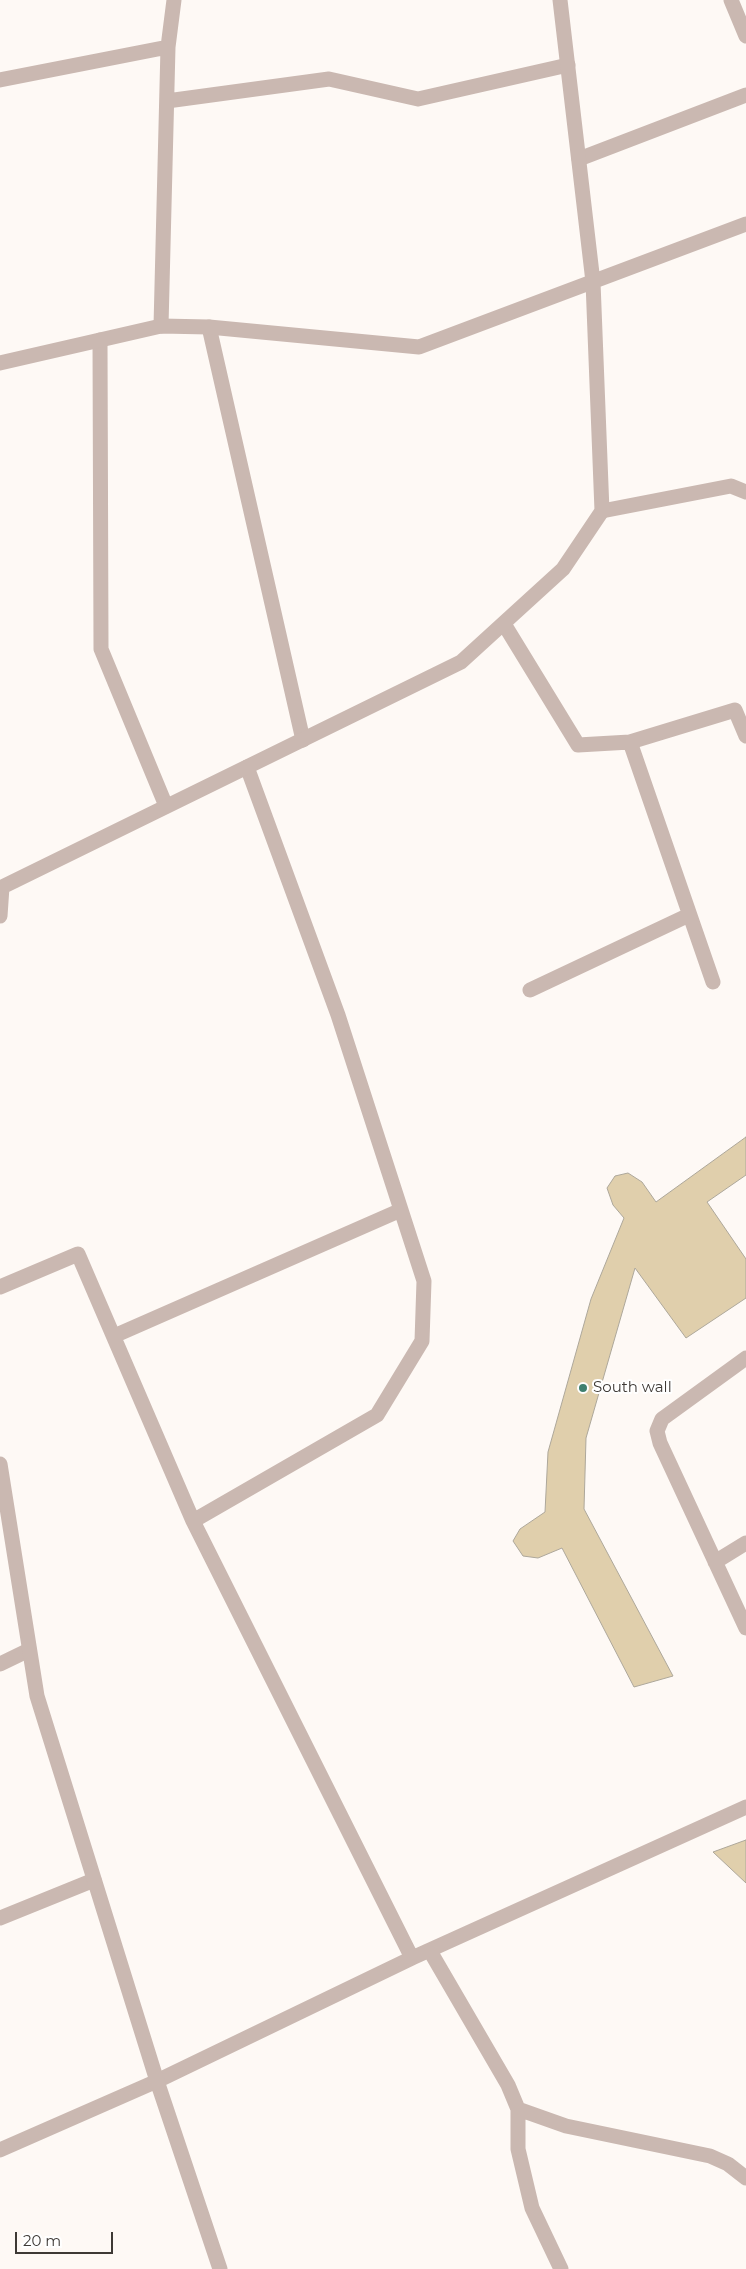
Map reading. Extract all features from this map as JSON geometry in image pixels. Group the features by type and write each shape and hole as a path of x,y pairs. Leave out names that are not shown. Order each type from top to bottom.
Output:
{"street":[{"path":"161,326 168,47 174,0"},
{"path":"0,916 1,885 461,662 563,569 602,511 593,282 560,0"},
{"path":"731,0 746,36"},
{"path":"0,80 168,47"},
{"path":"167,101 329,79 418,99 568,65"},
{"path":"579,159 746,96"},
{"path":"0,363 161,326 209,327 419,347 746,224"},
{"path":"209,327 303,740"},
{"path":"100,340 101,649 166,806"},
{"path":"602,511 731,486 746,492"},
{"path":"504,624 578,745 630,742 735,710 746,736"},
{"path":"630,742 713,982"},
{"path":"193,1521 377,1415 422,1341 424,1281 338,1015 247,767"},
{"path":"530,990 689,915"},
{"path":"114,1336 401,1210"},
{"path":"0,1287 78,1254 193,1521 412,1958"},
{"path":"746,1358 662,1419 657,1430 660,1443 746,1628"},
{"path":"0,1464 36,1696 157,2081 220,2269"},
{"path":"715,1562 746,1543"},
{"path":"0,1664 30,1650"},
{"path":"0,2150 157,2081 412,1958 746,1807"},
{"path":"0,1918 94,1880"},
{"path":"430,1951 508,2084 518,2109 518,2149 532,2208 561,2269"},
{"path":"518,2109 566,2126 710,2156 728,2164 746,2178"}],"building":[{"name":"South wall","path":"746,1137 746,1175 707,1202 746,1259 746,1298 686,1338 635,1268 586,1438 584,1509 673,1676 634,1687 562,1548 538,1558 523,1556 513,1541 520,1529 545,1512 548,1452 591,1299 624,1218 613,1205 607,1188 615,1176 628,1173 642,1182 656,1202"},
{"path":"746,1840 746,1883 713,1852"}],"place":[{"name":"South wall","path":"583,1388"}]}
